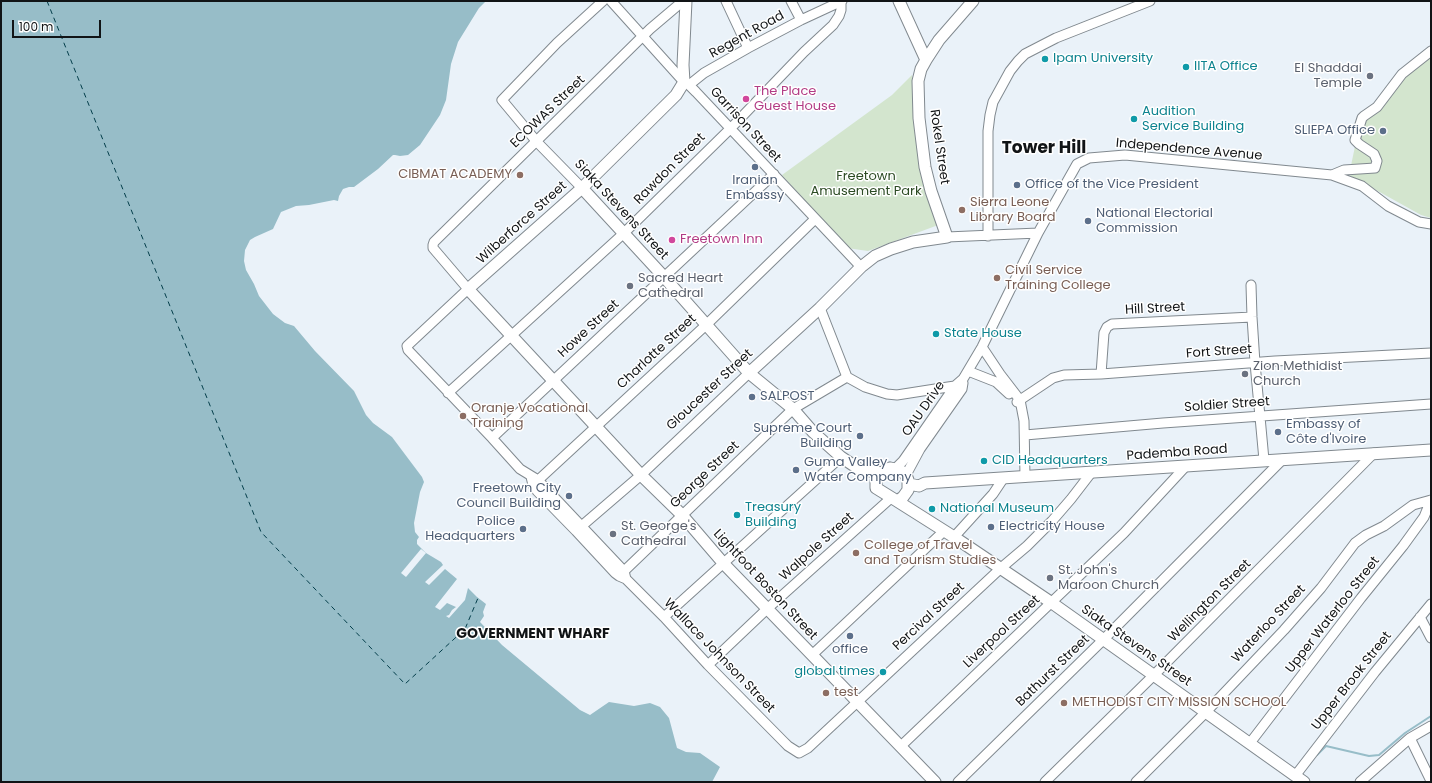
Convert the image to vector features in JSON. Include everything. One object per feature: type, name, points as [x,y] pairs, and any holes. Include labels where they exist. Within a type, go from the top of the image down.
[{"type":"main road","points":[[685,1],[683,65],[686,83]]},
{"type":"main road","points":[[899,1],[926,60]]},
{"type":"main road","name":"Rokel Street","points":[[947,237],[931,191],[922,141],[918,81],[921,69],[939,40],[969,3]]},
{"type":"main road","name":"Wilberforce Street","points":[[468,289],[582,188],[676,96],[686,83]]},
{"type":"main road","name":"Siaka Stevens Street","points":[[582,188],[664,277],[749,373],[793,409],[813,432],[841,457],[859,469],[876,488]]},
{"type":"main road","name":"Gloucester Street","points":[[749,373],[820,308],[860,267],[875,256],[891,248],[913,242],[947,237]]},
{"type":"main road","name":"Lightfoot Boston Street","points":[[468,289],[641,474],[682,515],[724,564],[935,782]]},
{"type":"main road","name":"Pademba Road","points":[[907,486],[918,490],[925,483],[1431,450]]},
{"type":"main road","points":[[890,468],[896,468],[903,472],[907,486],[894,500],[876,488],[876,481],[881,473],[890,468]]},
{"type":"main road","name":"Siaka Stevens Street","points":[[859,469],[881,473]]},
{"type":"main road","name":"Siaka Stevens Street","points":[[907,486],[919,516]]},
{"type":"main road","name":"Siaka Stevens Street","points":[[894,500],[954,537],[1052,603],[1250,743],[1298,780]]},
{"type":"street","name":"Siaka Stevens Street","points":[[582,188],[537,142],[502,100],[557,43],[603,1]]},
{"type":"street","name":"Garrison Street","points":[[611,1],[642,37],[774,174],[860,267]]},
{"type":"street","name":"ECOWAS Street","points":[[433,245],[642,37],[685,1]]},
{"type":"street","points":[[726,1],[748,48]]},
{"type":"street","points":[[790,1],[801,20]]},
{"type":"street","points":[[988,236],[988,132],[994,102],[1010,71],[1025,54],[1056,38],[1150,1]]},
{"type":"street","name":"Regent Road","points":[[686,83],[748,48],[838,2]]},
{"type":"street","name":"Rawdon Street","points":[[448,393],[623,234],[804,52],[833,25],[841,10],[838,2]]},
{"type":"street","name":"Independence Avenue","points":[[966,375],[982,347],[1038,233],[1077,164],[1089,158],[1125,155],[1332,175],[1344,170],[1375,168],[1377,161],[1374,154],[1355,140],[1362,118],[1377,107],[1402,74],[1431,51]]},
{"type":"street","name":"Howe Street","points":[[492,438],[774,174]]},
{"type":"street","points":[[1332,175],[1362,186],[1388,206],[1419,222],[1431,224]]},
{"type":"street","name":"Charlotte Street","points":[[534,481],[597,426],[706,325],[815,219]]},
{"type":"street","points":[[947,237],[1038,233]]},
{"type":"street","name":"Lightfoot Boston Street","points":[[433,245],[433,248],[468,289]]},
{"type":"street","points":[[1252,285],[1252,317],[1255,363],[1264,460]]},
{"type":"street","name":"Wilberforce Street","points":[[407,346],[468,289]]},
{"type":"street","points":[[820,308],[847,377],[865,387],[887,394],[897,395],[928,389],[959,388]]},
{"type":"street","name":"Hill Street","points":[[1101,374],[1104,333],[1107,327],[1112,324],[1252,317]]},
{"type":"street","name":"Wallace Johnson Street","points":[[407,346],[408,350],[520,469],[534,481],[708,665],[793,750]]},
{"type":"street","points":[[982,347],[1019,402],[1024,415],[1025,477]]},
{"type":"street","name":"Fort Street","points":[[1019,402],[1058,376],[1064,375],[1101,374],[1431,353]]},
{"type":"street","name":"Gloucester Street","points":[[579,528],[641,474],[749,373]]},
{"type":"street","points":[[966,375],[996,382],[1019,402]]},
{"type":"street","name":"OAU Drive","points":[[907,486],[920,450],[966,375]]},
{"type":"street","name":"George Street","points":[[623,575],[682,515],[793,409],[847,377]]},
{"type":"street","name":"OAU Drive","points":[[896,468],[959,388]]},
{"type":"street","name":"Soldier Street","points":[[1025,435],[1117,426],[1431,404]]},
{"type":"street","name":"Wellington Street","points":[[1045,782],[1154,675],[1374,453]]},
{"type":"street","points":[[664,617],[841,457]]},
{"type":"street","name":"Bathurst Street","points":[[958,782],[1103,640],[1283,459]]},
{"type":"street","name":"Liverpool Street","points":[[901,746],[1124,533],[1186,466]]},
{"type":"street","name":"Percival Street","points":[[793,750],[799,753],[808,748],[1001,568],[1027,546],[1052,521],[1091,473]]},
{"type":"street","points":[[954,537],[993,494],[1003,479]]},
{"type":"street","name":"Walpole Street","points":[[708,665],[767,609],[894,500]]},
{"type":"street","name":"Waterloo Street","points":[[1136,782],[1206,712],[1284,630],[1321,588],[1355,543],[1366,535],[1384,526],[1413,505],[1431,500]]},
{"type":"street","name":"Upper Waterloo Street","points":[[1250,743],[1361,598],[1403,546],[1424,517],[1431,500]]},
{"type":"street","points":[[812,655],[944,531]]},
{"type":"street","name":"Upper Brook Street","points":[[1298,780],[1375,672],[1431,604]]},
{"type":"street","points":[[1420,617],[1431,638]]},
{"type":"street","points":[[1360,782],[1410,738],[1431,726]]},
{"type":"street","points":[[1410,738],[1431,781]]},
{"type":"green space","points":[[1431,49],[1431,218],[1421,215],[1349,175],[1362,113],[1382,97]]},
{"type":"green space","name":"Freetown Amusement Park","points":[[912,75],[914,119],[919,163],[923,181],[941,224],[868,251],[847,248],[782,175],[892,95]]},
{"type":"water","points":[[1,1],[486,1],[479,8],[458,42],[451,64],[446,100],[440,115],[420,145],[408,155],[393,155],[378,169],[354,187],[343,189],[338,201],[334,200],[296,206],[281,212],[273,229],[250,240],[245,250],[244,261],[246,270],[259,296],[273,314],[285,323],[294,326],[315,351],[354,391],[366,415],[373,423],[392,437],[422,477],[424,482],[420,492],[414,523],[415,532],[419,537],[417,544],[426,553],[441,562],[443,565],[425,582],[429,585],[445,569],[457,579],[435,607],[440,610],[447,603],[456,607],[449,615],[446,616],[449,618],[465,600],[468,588],[486,604],[483,612],[484,616],[480,622],[502,645],[580,710],[590,715],[609,702],[634,706],[650,703],[660,707],[669,718],[677,748],[686,752],[700,753],[720,767],[712,782],[1,782]]},
{"type":"pier","points":[[421,549],[426,553],[406,577],[401,573]]},
{"type":"waterway","points":[[1317,755],[1326,746],[1369,756],[1379,755],[1405,733],[1431,716]]},
{"type":"ferry route","points":[[47,1],[261,532],[405,684],[465,629],[478,598]]},
{"type":"place","name":"Ipam University","points":[[1045,59]]},
{"type":"place","name":"IITA Office","points":[[1186,67]]},
{"type":"place","name":"El Shaddai Temple","points":[[1370,76]]},
{"type":"place","name":"The Place Guest House","points":[[746,99]]},
{"type":"place","name":"Audition Service Building","points":[[1134,119]]},
{"type":"place","name":"SLIEPA Office","points":[[1383,131]]},
{"type":"place","name":"Iranian Embassy","points":[[755,167]]},
{"type":"place","name":"CIBMAT ACADEMY","points":[[520,175]]},
{"type":"place","name":"Office of the Vice President","points":[[1017,185]]},
{"type":"place","name":"Sierra Leone Library Board","points":[[962,210]]},
{"type":"place","name":"National Electorial Commission","points":[[1088,221]]},
{"type":"place","name":"Freetown Inn","points":[[672,240]]},
{"type":"place","name":"Civil Service Training College","points":[[997,278]]},
{"type":"place","name":"Sacred Heart Cathedral","points":[[630,286]]},
{"type":"place","name":"State House","points":[[936,334]]},
{"type":"place","name":"Zion Methidist Church","points":[[1245,374]]},
{"type":"place","name":"SALPOST","points":[[752,397]]},
{"type":"place","name":"Oranje Vocational Training","points":[[463,416]]},
{"type":"place","name":"Embassy of Côte d'Ivoire","points":[[1278,432]]},
{"type":"place","name":"Supreme Court Building","points":[[860,436]]},
{"type":"place","name":"CID Headquarters","points":[[984,461]]},
{"type":"place","name":"Guma Valley Water Company","points":[[796,470]]},
{"type":"place","name":"Freetown City Council Building","points":[[569,496]]},
{"type":"place","name":"National Museum","points":[[932,509]]},
{"type":"place","name":"Treasury Building","points":[[737,515]]},
{"type":"place","name":"Electricity House","points":[[991,527]]},
{"type":"place","name":"Police Headquarters","points":[[523,529]]},
{"type":"place","name":"St. George's Cathedral","points":[[613,534]]},
{"type":"place","name":"College of Travel and Tourism Studies","points":[[856,553]]},
{"type":"place","name":"St. John's Maroon Church","points":[[1050,578]]},
{"type":"place","name":"office","points":[[850,636]]},
{"type":"place","name":"global times","points":[[883,672]]},
{"type":"place","name":"test","points":[[826,693]]},
{"type":"place","name":"METHODIST CITY MISSION SCHOOL","points":[[1064,703]]},
{"type":"district","name":"Tower Hill","points":[[1044,149]]},
{"type":"district","name":"GOVERNMENT WHARF","points":[[533,634]]}]
